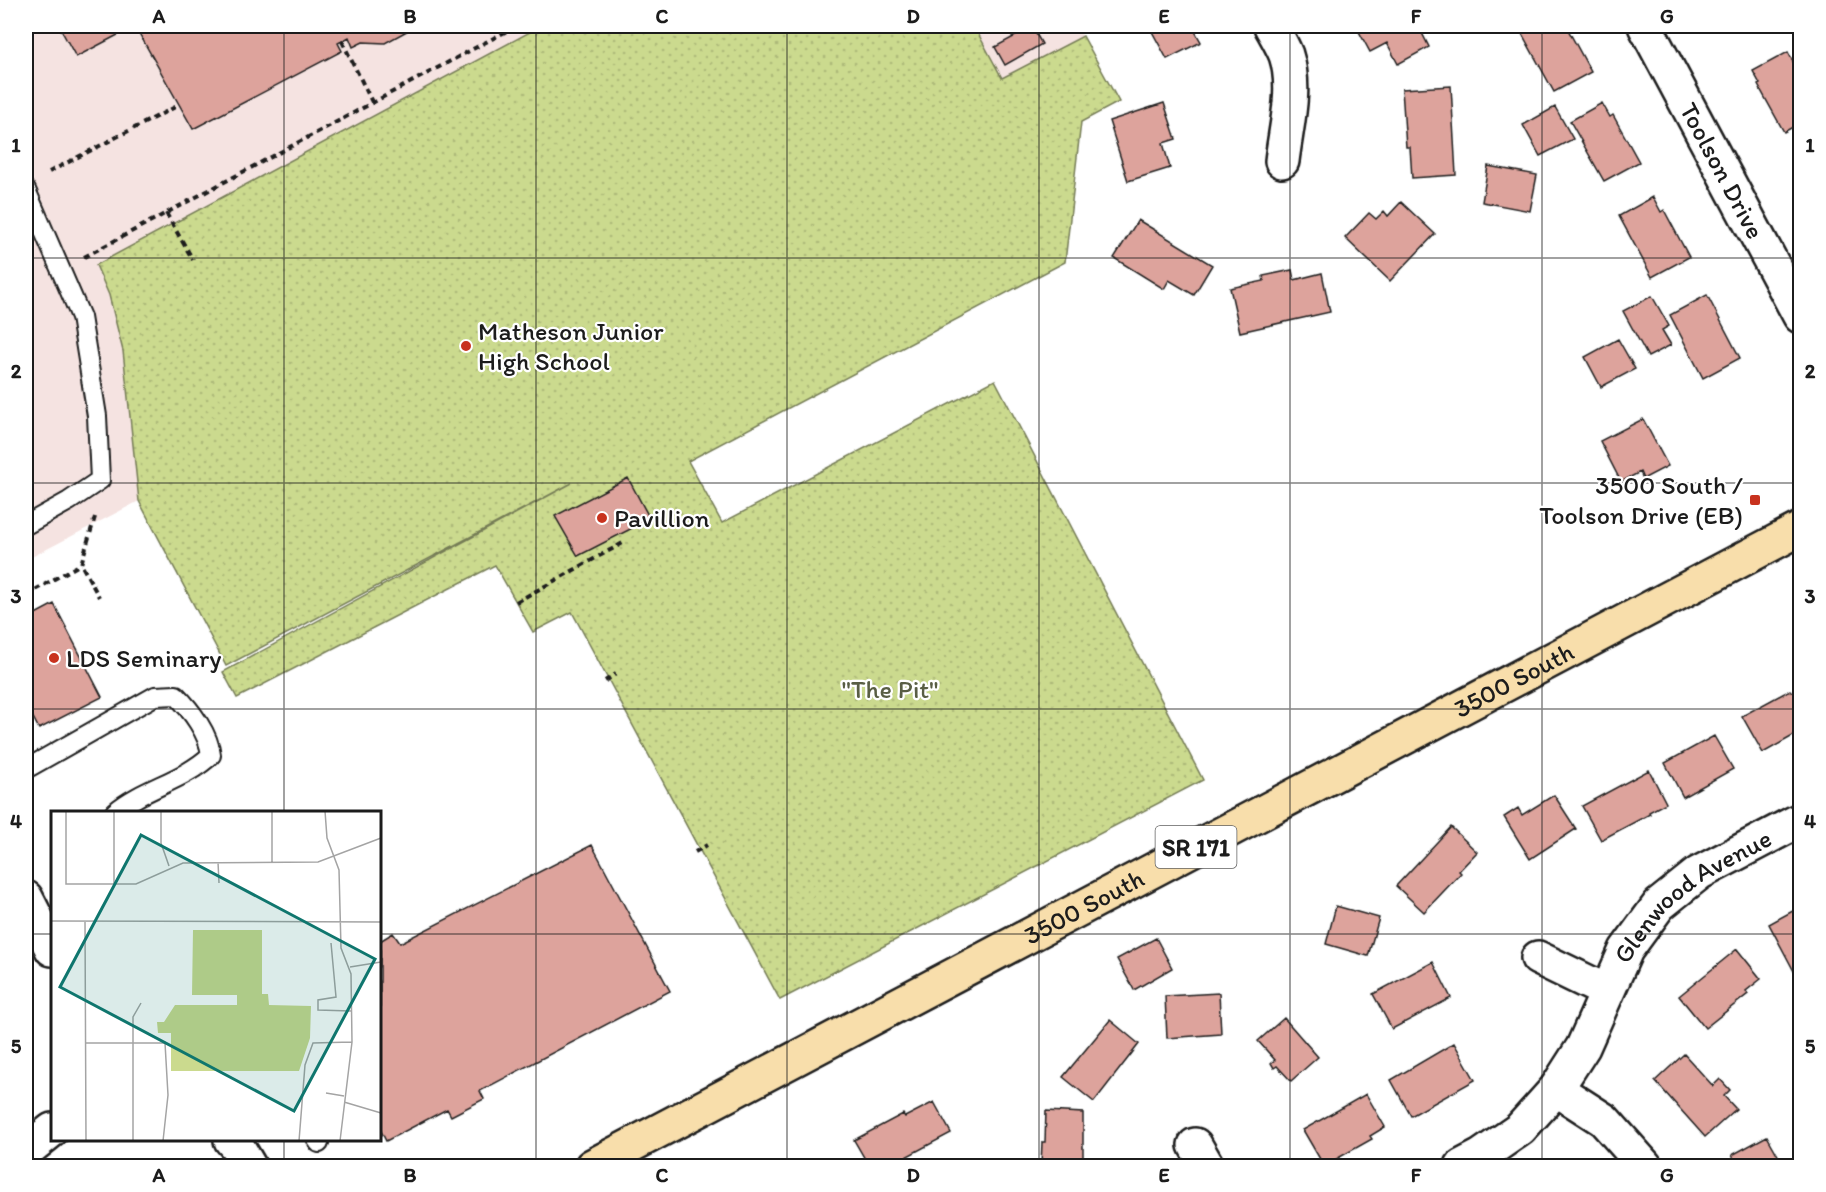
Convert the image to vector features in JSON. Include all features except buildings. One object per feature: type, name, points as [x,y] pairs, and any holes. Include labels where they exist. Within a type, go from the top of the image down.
[{"type":"main road","name":"3500 South","points":[[592,1167],[1800,529]]},
{"type":"street","points":[[1271,26],[1285,52],[1291,75],[1282,161]]},
{"type":"street","name":"Toolson Drive","points":[[1644,26],[1800,316]]},
{"type":"street","name":"Glenwood Avenue","points":[[1462,1167],[1520,1129],[1556,1089],[1583,1047],[1626,950],[1659,905],[1699,873],[1800,820]]},
{"type":"street","points":[[26,898],[51,947]]},
{"type":"street","name":"Glenwood Avenue","points":[[1538,958],[1606,991]]},
{"type":"street","points":[[1556,1089],[1604,1120],[1645,1167]]},
{"type":"street","points":[[26,1151],[51,1131]]},
{"type":"street","points":[[232,1141],[249,1167]]},
{"type":"lane","points":[[26,190],[81,317],[97,416],[100,480],[69,501],[26,525]]},
{"type":"lane","points":[[26,769],[155,696],[176,695],[188,708],[210,747],[211,755],[200,766],[128,801],[117,811]]},
{"type":"path","points":[[84,257],[516,26]]},
{"type":"path","points":[[342,41],[372,102]]},
{"type":"path","points":[[50,172],[179,105]]},
{"type":"path","points":[[166,213],[193,261]]},
{"type":"path","points":[[26,595],[81,564],[95,517]]},
{"type":"path","points":[[516,602],[623,543]]},
{"type":"path","points":[[81,564],[99,597]]},
{"type":"path","points":[[605,681],[616,674]]},
{"type":"path","points":[[26,726],[34,721]]},
{"type":"path","points":[[695,852],[707,846]]},
{"type":"shaded area","name":"Matheson Junior High School","points":[[26,26],[1077,26],[1119,102],[1081,122],[1065,262],[671,430],[226,666],[139,501],[26,560]]},
{"type":"green space","name":"Matheson Junior High School","points":[[541,26],[974,26],[1002,78],[1083,36],[1119,102],[1081,122],[1065,262],[688,461],[722,523],[995,380],[1203,780],[780,1000],[572,612],[533,632],[495,565],[237,698],[223,672],[572,483],[226,666],[139,501],[123,351],[109,295],[96,265]]},
{"type":"place","name":"Matheson Junior High School","points":[[466,346]]},
{"type":"place","name":"3500 South / Toolson Drive (EB)","points":[[1755,500]]},
{"type":"place","name":"Pavillion","points":[[602,518]]},
{"type":"place","name":"LDS Seminary","points":[[54,658]]},
{"type":"park label","name":"\"The Pit\"","points":[[890,689]]}]
